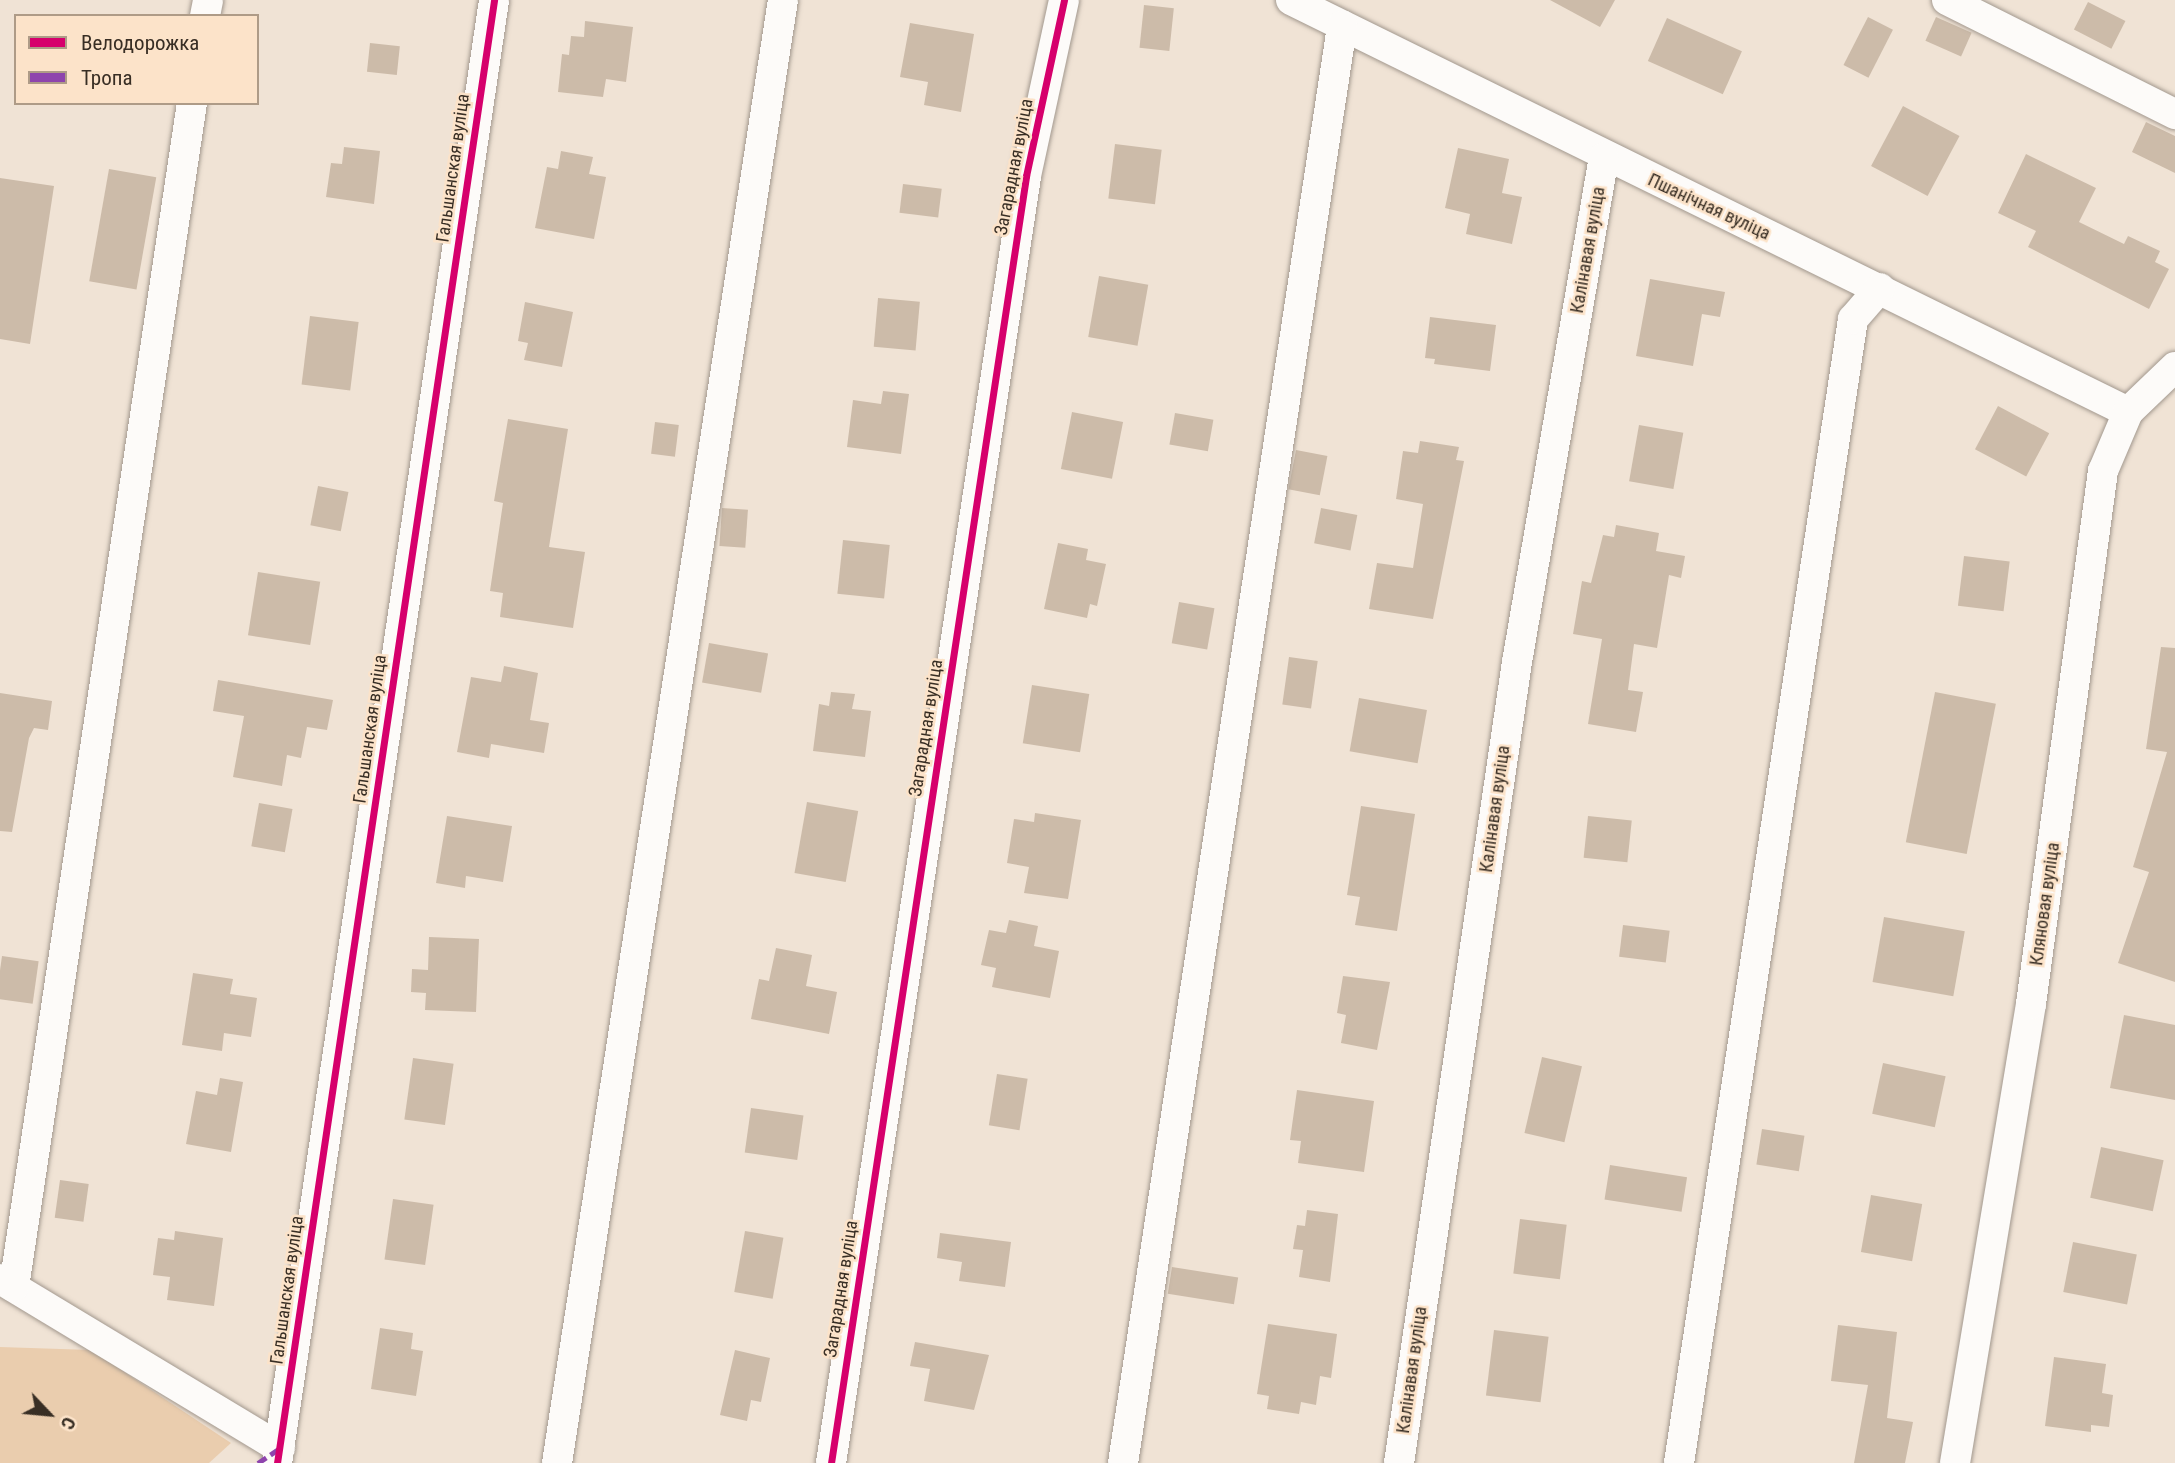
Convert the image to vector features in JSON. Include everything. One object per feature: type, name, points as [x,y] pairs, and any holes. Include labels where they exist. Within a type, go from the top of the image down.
[{"type":"street","name":"Гальшанская вуліца","points":[[279,1455],[494,0]]},
{"type":"street","points":[[557,1463],[783,0]]},
{"type":"street","name":"Загарадная вуліца","points":[[831,1463],[1026,176],[1064,0]]},
{"type":"street","name":"Пшанічная вуліца","points":[[1291,0],[1604,157],[1880,288],[2128,412]]},
{"type":"street","points":[[1947,0],[2175,114]]},
{"type":"street","points":[[1123,1463],[1342,26]]},
{"type":"street","points":[[192,105],[7,1283],[279,1455]]},
{"type":"street","name":"Калінавая вуліца","points":[[1399,1463],[1517,662],[1604,157]]},
{"type":"street","points":[[1679,1463],[1853,319],[1880,288]]},
{"type":"street","name":"Кляновая вуліца","points":[[1955,1463],[2031,1004],[2103,471],[2128,412],[2175,367]]},
{"type":"shaded area","points":[[0,1347],[91,1350],[231,1443],[209,1463],[0,1463]]},
{"type":"building","points":[[1550,0],[1615,0],[1600,27]]},
{"type":"building","points":[[2088,2],[2125,21],[2111,49],[2074,30]]},
{"type":"building","points":[[1144,5],[1174,8],[1169,51],[1140,48]]},
{"type":"building","points":[[1868,17],[1893,30],[1868,78],[1843,65]]},
{"type":"building","points":[[1936,17],[1972,33],[1961,57],[1925,41]]},
{"type":"building","points":[[1667,18],[1742,51],[1723,94],[1648,61]]},
{"type":"building","points":[[585,21],[633,27],[626,82],[606,79],[603,97],[558,92],[562,54],[569,55],[571,36],[584,37]]},
{"type":"building","points":[[910,23],[974,34],[961,112],[924,105],[928,82],[900,77]]},
{"type":"building","points":[[370,43],[400,46],[397,75],[367,72]]},
{"type":"building","points":[[1903,106],[1960,136],[1928,196],[1871,166]]},
{"type":"building","points":[[2146,122],[2175,136],[2175,173],[2132,152]]},
{"type":"building","points":[[1115,144],[1162,150],[1155,204],[1108,199]]},
{"type":"building","points":[[344,147],[380,151],[374,204],[326,197],[331,163],[342,164]]},
{"type":"building","points":[[1458,148],[1509,159],[1502,193],[1522,197],[1512,244],[1466,234],[1470,214],[1445,208]]},
{"type":"building","points":[[561,151],[593,157],[589,174],[606,177],[594,239],[535,228],[547,167],[558,169]]},
{"type":"building","points":[[2026,154],[2096,188],[2079,222],[2124,244],[2128,236],[2160,251],[2155,262],[2169,269],[2149,309],[2028,247],[2036,231],[1998,213]]},
{"type":"building","points":[[109,169],[156,177],[136,290],[89,281]]},
{"type":"building","points":[[0,178],[54,186],[30,344],[0,339]]},
{"type":"building","points":[[903,184],[942,189],[938,218],[899,213]]},
{"type":"building","points":[[1099,276],[1148,285],[1137,346],[1088,337]]},
{"type":"building","points":[[1650,279],[1725,292],[1720,317],[1702,314],[1693,366],[1636,356]]},
{"type":"building","points":[[878,298],[920,302],[916,350],[874,347]]},
{"type":"building","points":[[525,302],[573,312],[562,367],[524,360],[528,343],[518,341]]},
{"type":"building","points":[[310,316],[359,322],[350,390],[302,384]]},
{"type":"building","points":[[1430,317],[1496,325],[1490,371],[1434,364],[1435,359],[1425,358]]},
{"type":"building","points":[[883,391],[909,394],[901,454],[847,447],[853,400],[881,404]]},
{"type":"building","points":[[1998,406],[2049,433],[2026,476],[1975,449]]},
{"type":"building","points":[[1072,412],[1123,422],[1112,479],[1061,469]]},
{"type":"building","points":[[1175,413],[1213,420],[1208,451],[1169,445]]},
{"type":"building","points":[[508,419],[568,429],[549,547],[585,552],[573,628],[500,617],[503,593],[490,591],[503,503],[494,501]]},
{"type":"building","points":[[655,422],[679,425],[675,457],[651,454]]},
{"type":"building","points":[[1639,425],[1683,433],[1673,489],[1629,481]]},
{"type":"building","points":[[1420,441],[1459,447],[1456,460],[1464,461],[1433,619],[1369,609],[1377,563],[1413,568],[1423,504],[1396,499],[1403,451],[1418,453]]},
{"type":"building","points":[[1296,450],[1327,456],[1320,495],[1288,489]]},
{"type":"building","points":[[318,486],[348,492],[341,531],[310,525]]},
{"type":"building","points":[[722,508],[748,510],[745,548],[719,546]]},
{"type":"building","points":[[1321,508],[1357,515],[1350,550],[1314,543]]},
{"type":"building","points":[[1616,525],[1659,533],[1656,551],[1685,556],[1681,578],[1669,575],[1657,648],[1634,644],[1628,690],[1643,692],[1636,732],[1588,724],[1602,639],[1573,634],[1582,581],[1591,583],[1603,535],[1614,537]]},
{"type":"building","points":[[843,540],[890,545],[884,599],[837,594]]},
{"type":"building","points":[[1058,543],[1088,549],[1086,560],[1106,564],[1097,606],[1090,604],[1087,618],[1044,609]]},
{"type":"building","points":[[1964,556],[2010,562],[2004,611],[1958,606]]},
{"type":"building","points":[[258,572],[320,582],[310,645],[248,635]]},
{"type":"building","points":[[1179,602],[1214,608],[1207,650],[1172,643]]},
{"type":"building","points":[[709,643],[768,653],[761,693],[702,682]]},
{"type":"building","points":[[2161,647],[2175,648],[2175,982],[2118,963],[2149,872],[2133,867],[2167,752],[2146,749]]},
{"type":"building","points":[[1289,657],[1318,661],[1311,709],[1282,705]]},
{"type":"building","points":[[504,666],[538,673],[530,720],[549,723],[544,753],[491,744],[489,758],[457,752],[471,677],[501,682]]},
{"type":"building","points":[[218,680],[333,700],[327,730],[307,727],[301,758],[287,755],[282,786],[233,777],[244,716],[213,711]]},
{"type":"building","points":[[1032,685],[1089,694],[1080,752],[1023,743]]},
{"type":"building","points":[[831,692],[855,694],[852,709],[871,711],[865,757],[813,751],[819,704],[829,706]]},
{"type":"building","points":[[1935,692],[1996,704],[1967,854],[1906,842]]},
{"type":"building","points":[[0,693],[52,701],[48,730],[34,728],[29,738],[12,832],[0,831]]},
{"type":"building","points":[[1359,698],[1427,710],[1418,763],[1350,751]]},
{"type":"building","points":[[807,802],[858,811],[846,882],[794,873]]},
{"type":"building","points":[[259,803],[292,809],[285,852],[251,846]]},
{"type":"building","points":[[1361,806],[1415,814],[1397,931],[1355,925],[1360,897],[1347,895]]},
{"type":"building","points":[[1035,813],[1081,820],[1068,899],[1024,893],[1029,867],[1007,863],[1014,819],[1034,822]]},
{"type":"building","points":[[447,816],[512,826],[503,882],[466,876],[465,888],[436,883]]},
{"type":"building","points":[[1588,816],[1632,821],[1627,862],[1584,858]]},
{"type":"building","points":[[1884,917],[1965,931],[1953,996],[1873,982]]},
{"type":"building","points":[[1009,920],[1038,926],[1034,946],[1059,951],[1050,998],[992,987],[996,968],[981,965],[989,930],[1006,933]]},
{"type":"building","points":[[1623,925],[1670,931],[1666,962],[1619,957]]},
{"type":"building","points":[[429,937],[479,939],[476,1012],[425,1010],[426,993],[411,992],[412,969],[428,970]]},
{"type":"building","points":[[776,948],[812,955],[806,986],[837,992],[829,1034],[751,1019],[759,979],[769,981]]},
{"type":"building","points":[[2,956],[39,961],[33,1004],[0,999]]},
{"type":"building","points":[[193,973],[233,979],[230,994],[257,998],[251,1037],[224,1033],[222,1051],[182,1045]]},
{"type":"building","points":[[1343,976],[1390,982],[1377,1050],[1341,1043],[1346,1015],[1337,1013]]},
{"type":"building","points":[[2124,1015],[2175,1025],[2175,1100],[2110,1088]]},
{"type":"building","points":[[1542,1057],[1582,1066],[1564,1142],[1524,1133]]},
{"type":"building","points":[[413,1058],[454,1064],[445,1125],[404,1119]]},
{"type":"building","points":[[1883,1063],[1946,1076],[1935,1127],[1872,1114]]},
{"type":"building","points":[[997,1074],[1028,1079],[1019,1130],[989,1125]]},
{"type":"building","points":[[220,1078],[243,1082],[231,1152],[186,1144],[196,1091],[217,1095]]},
{"type":"building","points":[[1297,1090],[1374,1101],[1364,1172],[1298,1163],[1301,1141],[1290,1140]]},
{"type":"building","points":[[751,1108],[803,1115],[797,1160],[745,1153]]},
{"type":"building","points":[[1762,1129],[1804,1136],[1799,1171],[1756,1165]]},
{"type":"building","points":[[2101,1147],[2164,1160],[2153,1211],[2090,1198]]},
{"type":"building","points":[[1610,1165],[1687,1177],[1682,1212],[1605,1200]]},
{"type":"building","points":[[60,1180],[89,1184],[83,1222],[55,1218]]},
{"type":"building","points":[[1871,1195],[1922,1204],[1912,1261],[1861,1252]]},
{"type":"building","points":[[393,1199],[434,1205],[425,1265],[385,1259]]},
{"type":"building","points":[[1307,1210],[1338,1214],[1330,1282],[1299,1277],[1303,1250],[1293,1249],[1297,1225],[1305,1226]]},
{"type":"building","points":[[1520,1219],[1567,1225],[1560,1279],[1513,1274]]},
{"type":"building","points":[[175,1231],[223,1238],[214,1306],[167,1300],[170,1277],[153,1275],[158,1238],[174,1240]]},
{"type":"building","points":[[745,1231],[783,1238],[773,1299],[734,1292]]},
{"type":"building","points":[[940,1233],[1011,1242],[1005,1287],[959,1281],[962,1262],[937,1258]]},
{"type":"building","points":[[2073,1242],[2137,1254],[2127,1304],[2063,1292]]},
{"type":"building","points":[[1172,1267],[1238,1277],[1234,1304],[1168,1294]]},
{"type":"building","points":[[1268,1324],[1337,1334],[1331,1378],[1320,1376],[1316,1405],[1301,1402],[1299,1414],[1267,1409],[1269,1396],[1257,1394]]},
{"type":"building","points":[[1838,1325],[1897,1332],[1887,1418],[1913,1422],[1905,1463],[1854,1463],[1868,1385],[1831,1381]]},
{"type":"building","points":[[380,1328],[413,1333],[411,1349],[423,1351],[416,1396],[371,1389]]},
{"type":"building","points":[[1494,1330],[1549,1337],[1541,1402],[1486,1396]]},
{"type":"building","points":[[915,1342],[989,1355],[974,1410],[924,1401],[930,1369],[910,1366]]},
{"type":"building","points":[[735,1350],[770,1358],[761,1402],[751,1400],[747,1421],[720,1415]]},
{"type":"building","points":[[2054,1357],[2106,1364],[2102,1393],[2113,1395],[2109,1427],[2091,1425],[2091,1432],[2045,1426]]},
{"type":"marked path","points":[[258,1463],[280,1448]]},
{"type":"cycle path","points":[[277,1463],[494,0]]},
{"type":"cycle path","points":[[831,1463],[1026,176],[1064,0]]}]
